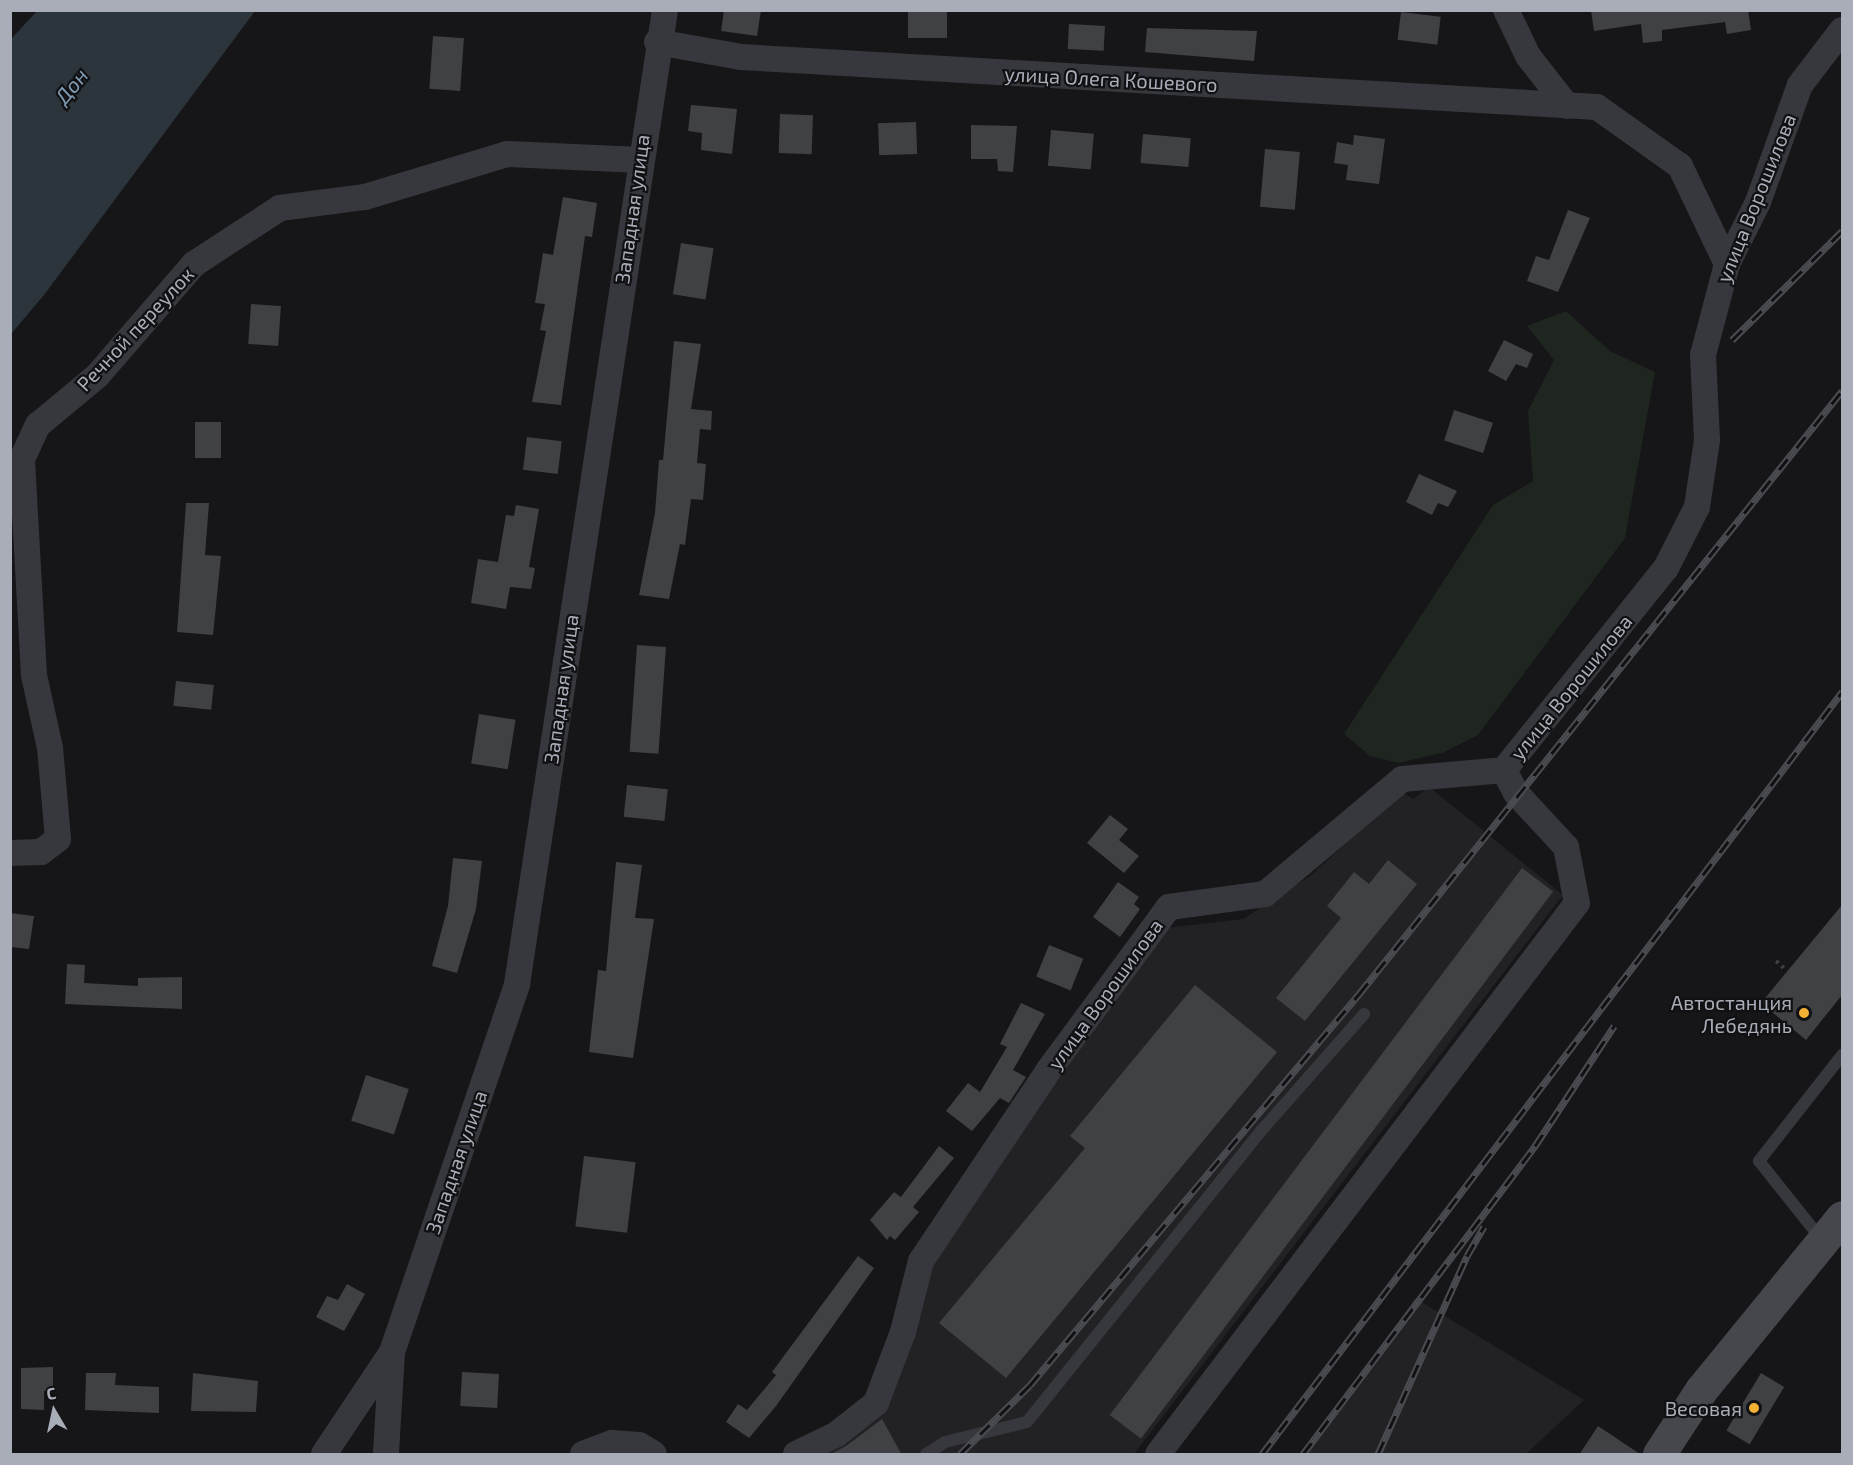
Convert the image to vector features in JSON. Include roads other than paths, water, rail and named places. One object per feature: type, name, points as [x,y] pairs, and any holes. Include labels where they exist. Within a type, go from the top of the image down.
[{"type":"main road","points":[[1659,1455],[1701,1390],[1832,1228]]},
{"type":"street","name":"Западная улица","points":[[392,1352],[517,984],[657,42],[665,10]]},
{"type":"street","points":[[1506,10],[1528,56],[1567,106]]},
{"type":"street","name":"улица Ворошилова","points":[[796,1455],[837,1434],[876,1403],[903,1332],[921,1261],[1048,1071],[1169,907],[1265,894],[1402,778],[1504,771],[1666,568],[1697,507],[1707,440],[1703,354],[1726,264],[1758,202],[1800,86],[1842,30]]},
{"type":"street","name":"улица Олега Кошевого","points":[[657,42],[741,57],[1597,107],[1680,166],[1726,264]]},
{"type":"street","name":"Речной переулок","points":[[10,853],[41,852],[58,839],[50,748],[34,675],[22,459],[39,425],[97,376],[194,264],[280,208],[365,197],[507,154],[640,160]]},
{"type":"street","points":[[1158,1455],[1577,903],[1566,847],[1516,794],[1504,771]]},
{"type":"street","points":[[324,1455],[392,1352]]},
{"type":"street","points":[[386,1455],[392,1352]]},
{"type":"street","points":[[583,1455],[612,1443],[639,1445],[654,1455]]},
{"type":"lane","points":[[926,1455],[945,1442],[1027,1422],[1261,1131],[1364,1014]]},
{"type":"lane","points":[[1832,1228],[1759,1161],[1842,1055]]},
{"type":"water","name":"Дон","points":[[37,11],[255,11],[44,295],[11,334],[11,39]]},
{"type":"railway","points":[[1732,340],[1842,231]]},
{"type":"railway","points":[[960,1454],[1030,1385],[1359,994],[1842,391]]},
{"type":"railway","points":[[1262,1454],[1842,692]]},
{"type":"railway","points":[[1303,1454],[1535,1146],[1614,1026]]},
{"type":"railway","points":[[1378,1454],[1467,1256],[1484,1227]]},
{"type":"place","name":"Автостанция Лебедянь","points":[[1804,1013]]},
{"type":"place","name":"Весовая","points":[[1754,1408]]}]
